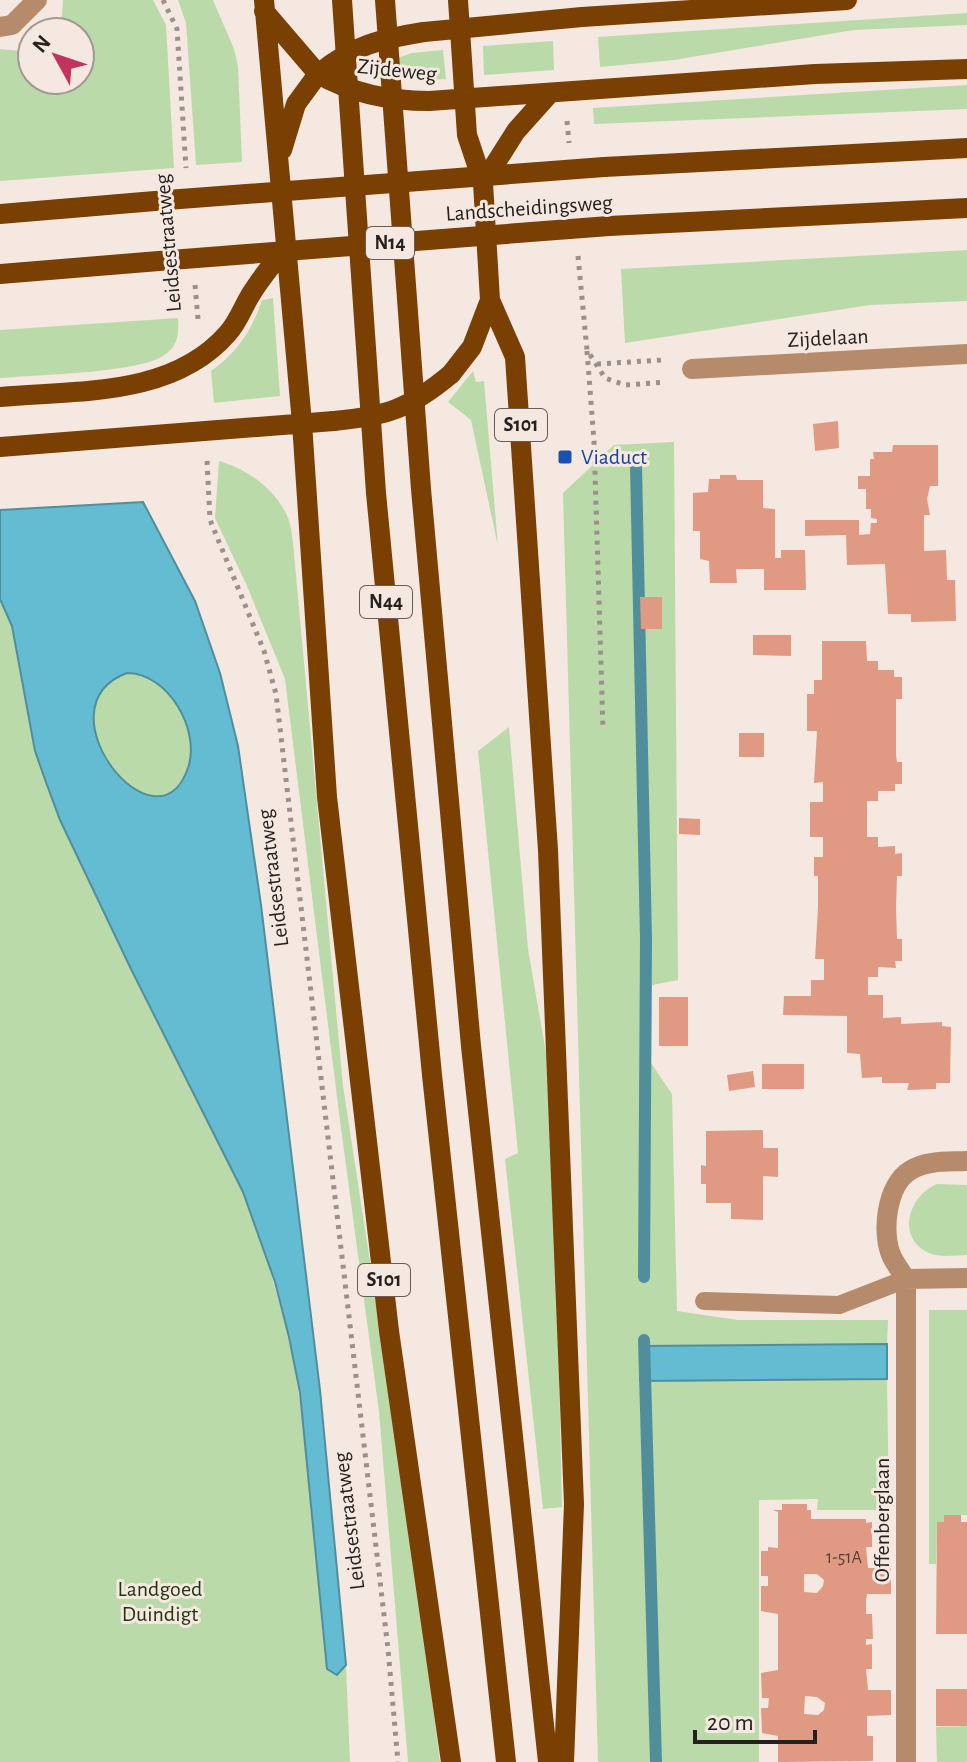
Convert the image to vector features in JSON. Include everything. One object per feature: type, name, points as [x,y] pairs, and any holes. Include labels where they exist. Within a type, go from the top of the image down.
[{"type":"main road","name":"N44","points":[[342,0],[376,493],[442,1163],[506,1762]]},
{"type":"main road","name":"N44","points":[[385,0],[421,489],[471,1046],[548,1762]]},
{"type":"main road","points":[[0,447],[375,417],[402,408],[451,374],[472,347],[490,300],[483,183],[467,135],[458,0]]},
{"type":"main road","name":"Zijdeweg","points":[[312,73],[367,43],[424,32],[582,17],[847,0]]},
{"type":"main road","points":[[264,5],[312,73],[296,104],[278,168]]},
{"type":"main road","points":[[264,5],[302,423]]},
{"type":"main road","name":"Zijdeweg","points":[[312,73],[370,96],[429,101],[800,75],[967,69]]},
{"type":"main road","points":[[483,183],[516,131],[550,93]]},
{"type":"main road","name":"Landscheidingsweg","points":[[0,214],[604,167],[967,148]]},
{"type":"main road","name":"Landscheidingsweg","points":[[0,274],[609,226],[967,208]]},
{"type":"main road","points":[[0,397],[119,387],[165,378],[200,359],[231,330],[253,290],[286,247]]},
{"type":"main road","name":"S101","points":[[490,300],[515,357],[548,850],[574,1504],[564,1762]]},
{"type":"main road","name":"S101","points":[[302,423],[327,797],[389,1331],[451,1762]]},
{"type":"street","points":[[0,27],[12,25],[37,0]]},
{"type":"street","name":"Zijdelaan","points":[[692,369],[967,354]]},
{"type":"street","name":"Offenberglaan","points":[[906,1762],[906,1279],[890,1255],[886,1220],[891,1194],[909,1170],[933,1163],[967,1161]]},
{"type":"street","points":[[906,1279],[967,1278]]},
{"type":"lane","points":[[704,1301],[839,1305],[906,1279]]},
{"type":"path","name":"Leidsestraatweg","points":[[163,0],[177,29],[186,175]]},
{"type":"path","name":"Leidsestraatweg","points":[[195,284],[200,359]]},
{"type":"path","points":[[587,350],[594,441],[603,729]]},
{"type":"path","points":[[662,360],[692,369],[670,382],[625,385],[605,378],[596,364],[662,360]]},
{"type":"path","name":"Leidsestraatweg","points":[[204,432],[210,520],[264,651],[276,694],[388,1649],[398,1762]]},
{"type":"green space","points":[[63,0],[153,0],[166,25],[174,168],[0,181],[0,49],[16,51],[16,96],[96,96],[96,16],[62,16]]},
{"type":"green space","points":[[178,0],[213,0],[234,49],[238,66],[242,162],[196,165],[186,23]]},
{"type":"green space","points":[[967,13],[967,25],[854,30],[674,60],[600,67],[598,37]]},
{"type":"green space","points":[[553,41],[554,70],[484,75],[483,46]]},
{"type":"green space","points":[[443,50],[446,79],[408,79],[371,72],[373,66],[412,53]]},
{"type":"green space","points":[[967,85],[967,109],[594,124],[593,108]]},
{"type":"green space","points":[[967,250],[967,301],[870,305],[625,343],[621,269]]},
{"type":"green space","points":[[273,298],[280,396],[214,403],[211,371],[229,357],[242,340],[262,300]]},
{"type":"green space","points":[[178,318],[175,344],[163,356],[150,362],[109,370],[0,378],[0,330]]},
{"type":"green space","points":[[473,371],[476,382],[484,381],[498,546],[471,420],[448,402]]},
{"type":"green space","points":[[674,442],[678,980],[652,985],[651,1063],[672,1094],[677,1311],[738,1320],[888,1320],[887,1344],[640,1347],[641,1381],[887,1379],[889,1510],[817,1510],[818,1499],[759,1500],[759,1762],[598,1762],[563,493],[614,445]]},
{"type":"green space","points":[[219,461],[240,469],[268,489],[283,508],[291,530],[343,1086],[407,1502],[440,1762],[408,1762],[379,1412],[285,679],[215,518]]},
{"type":"green space","name":"Landgoed Duindigt","points":[[0,599],[12,626],[20,659],[35,751],[60,820],[243,1192],[260,1235],[289,1337],[345,1669],[346,1665],[350,1762],[0,1762]]},
{"type":"green space","points":[[127,673],[142,676],[168,693],[185,722],[191,753],[188,768],[173,791],[153,796],[131,786],[112,767],[98,742],[94,715],[102,691]]},
{"type":"green space","points":[[509,727],[528,949],[546,1053],[556,1241],[562,1507],[543,1509],[505,1159],[518,1153],[478,751]]},
{"type":"green space","points":[[937,1184],[967,1185],[967,1255],[933,1255],[918,1246],[912,1237],[909,1227],[913,1207],[919,1197]]},
{"type":"green space","points":[[929,1310],[967,1310],[967,1515],[944,1515],[944,1522],[937,1523],[936,1564],[929,1564]]},
{"type":"green space","points":[[967,1726],[967,1762],[937,1762],[936,1727]]},
{"type":"water","points":[[143,502],[195,601],[220,673],[238,746],[261,905],[320,1390],[346,1665],[337,1675],[327,1669],[300,1393],[275,1282],[243,1192],[131,969],[60,820],[47,785],[35,751],[12,626],[0,599],[0,510]],"holes":[[[127,673],[156,682],[168,693],[178,706],[190,737],[188,768],[173,791],[153,796],[131,786],[112,767],[98,742],[94,715],[102,691]]]},
{"type":"water","points":[[887,1344],[887,1379],[640,1381],[640,1346]]},
{"type":"building","points":[[838,421],[839,448],[815,451],[813,424]]},
{"type":"building","points":[[893,445],[938,445],[938,486],[930,486],[927,499],[930,515],[924,515],[924,551],[946,550],[947,580],[955,580],[956,621],[911,622],[911,614],[888,614],[885,564],[847,565],[846,535],[805,536],[805,520],[859,520],[859,535],[870,534],[871,523],[877,523],[877,519],[871,518],[871,509],[866,509],[866,489],[858,489],[858,476],[870,476],[873,452],[892,452]]},
{"type":"building","points":[[720,475],[736,475],[737,480],[763,480],[763,508],[775,509],[775,558],[781,558],[781,550],[805,550],[806,590],[764,590],[764,569],[736,569],[737,583],[710,583],[709,561],[700,559],[700,531],[693,531],[693,493],[708,492],[709,479],[720,479]]},
{"type":"building","points":[[640,597],[662,597],[662,629],[641,629]]},
{"type":"building","points":[[753,635],[791,635],[791,656],[753,655]]},
{"type":"building","points":[[822,641],[866,641],[867,661],[878,661],[878,670],[894,670],[894,677],[902,677],[902,699],[896,699],[896,755],[897,762],[902,762],[902,784],[895,784],[895,791],[878,791],[878,801],[867,801],[867,837],[878,837],[878,847],[895,846],[895,854],[902,853],[902,876],[897,876],[896,907],[897,939],[902,939],[902,961],[895,961],[896,968],[878,967],[878,977],[868,977],[868,995],[883,995],[883,1018],[901,1017],[901,1024],[942,1022],[942,1026],[951,1027],[950,1083],[936,1083],[936,1089],[907,1090],[909,1083],[882,1083],[882,1077],[862,1078],[860,1054],[847,1053],[847,1016],[783,1015],[784,996],[811,996],[811,980],[824,980],[824,959],[815,959],[818,876],[814,876],[814,857],[823,857],[823,837],[810,837],[810,802],[823,802],[823,782],[814,783],[817,731],[807,731],[807,694],[814,694],[814,680],[822,680]]},
{"type":"building","points":[[739,733],[764,733],[764,757],[739,757]]},
{"type":"building","points":[[679,818],[700,819],[700,835],[679,834]]},
{"type":"building","points":[[659,997],[688,997],[688,1046],[659,1046]]},
{"type":"building","points":[[762,1064],[804,1064],[804,1089],[762,1089]]},
{"type":"building","points":[[753,1071],[755,1087],[729,1091],[727,1075]]},
{"type":"building","points":[[763,1130],[763,1148],[778,1148],[778,1177],[763,1176],[763,1220],[731,1219],[731,1203],[706,1203],[706,1184],[701,1184],[701,1165],[706,1166],[706,1131]]},
{"type":"building","points":[[782,1504],[807,1504],[811,1519],[866,1519],[866,1523],[872,1522],[872,1547],[866,1547],[868,1568],[891,1568],[891,1594],[867,1594],[866,1600],[866,1614],[872,1614],[873,1639],[866,1639],[866,1645],[872,1644],[872,1669],[866,1669],[868,1690],[891,1690],[891,1715],[867,1716],[867,1736],[873,1736],[873,1761],[778,1762],[778,1736],[762,1733],[761,1708],[768,1708],[769,1698],[762,1698],[761,1673],[778,1670],[778,1614],[761,1611],[761,1586],[768,1586],[768,1576],[761,1576],[761,1551],[768,1551],[768,1547],[778,1548],[778,1512],[773,1510],[782,1510]],"holes":[[[804,1574],[817,1574],[824,1580],[817,1593],[804,1592]],[[805,1696],[817,1697],[825,1703],[824,1710],[818,1715],[804,1714]]]},
{"type":"building","points":[[944,1515],[961,1515],[961,1522],[967,1522],[967,1634],[936,1634],[937,1522],[944,1522]]},
{"type":"building","points":[[936,1689],[967,1689],[967,1726],[936,1726]]},
{"type":"waterway","points":[[636,466],[646,939],[644,1277]]},
{"type":"waterway","points":[[644,1340],[656,1762]]},
{"type":"place","name":"Viaduct","points":[[565,457]]}]
